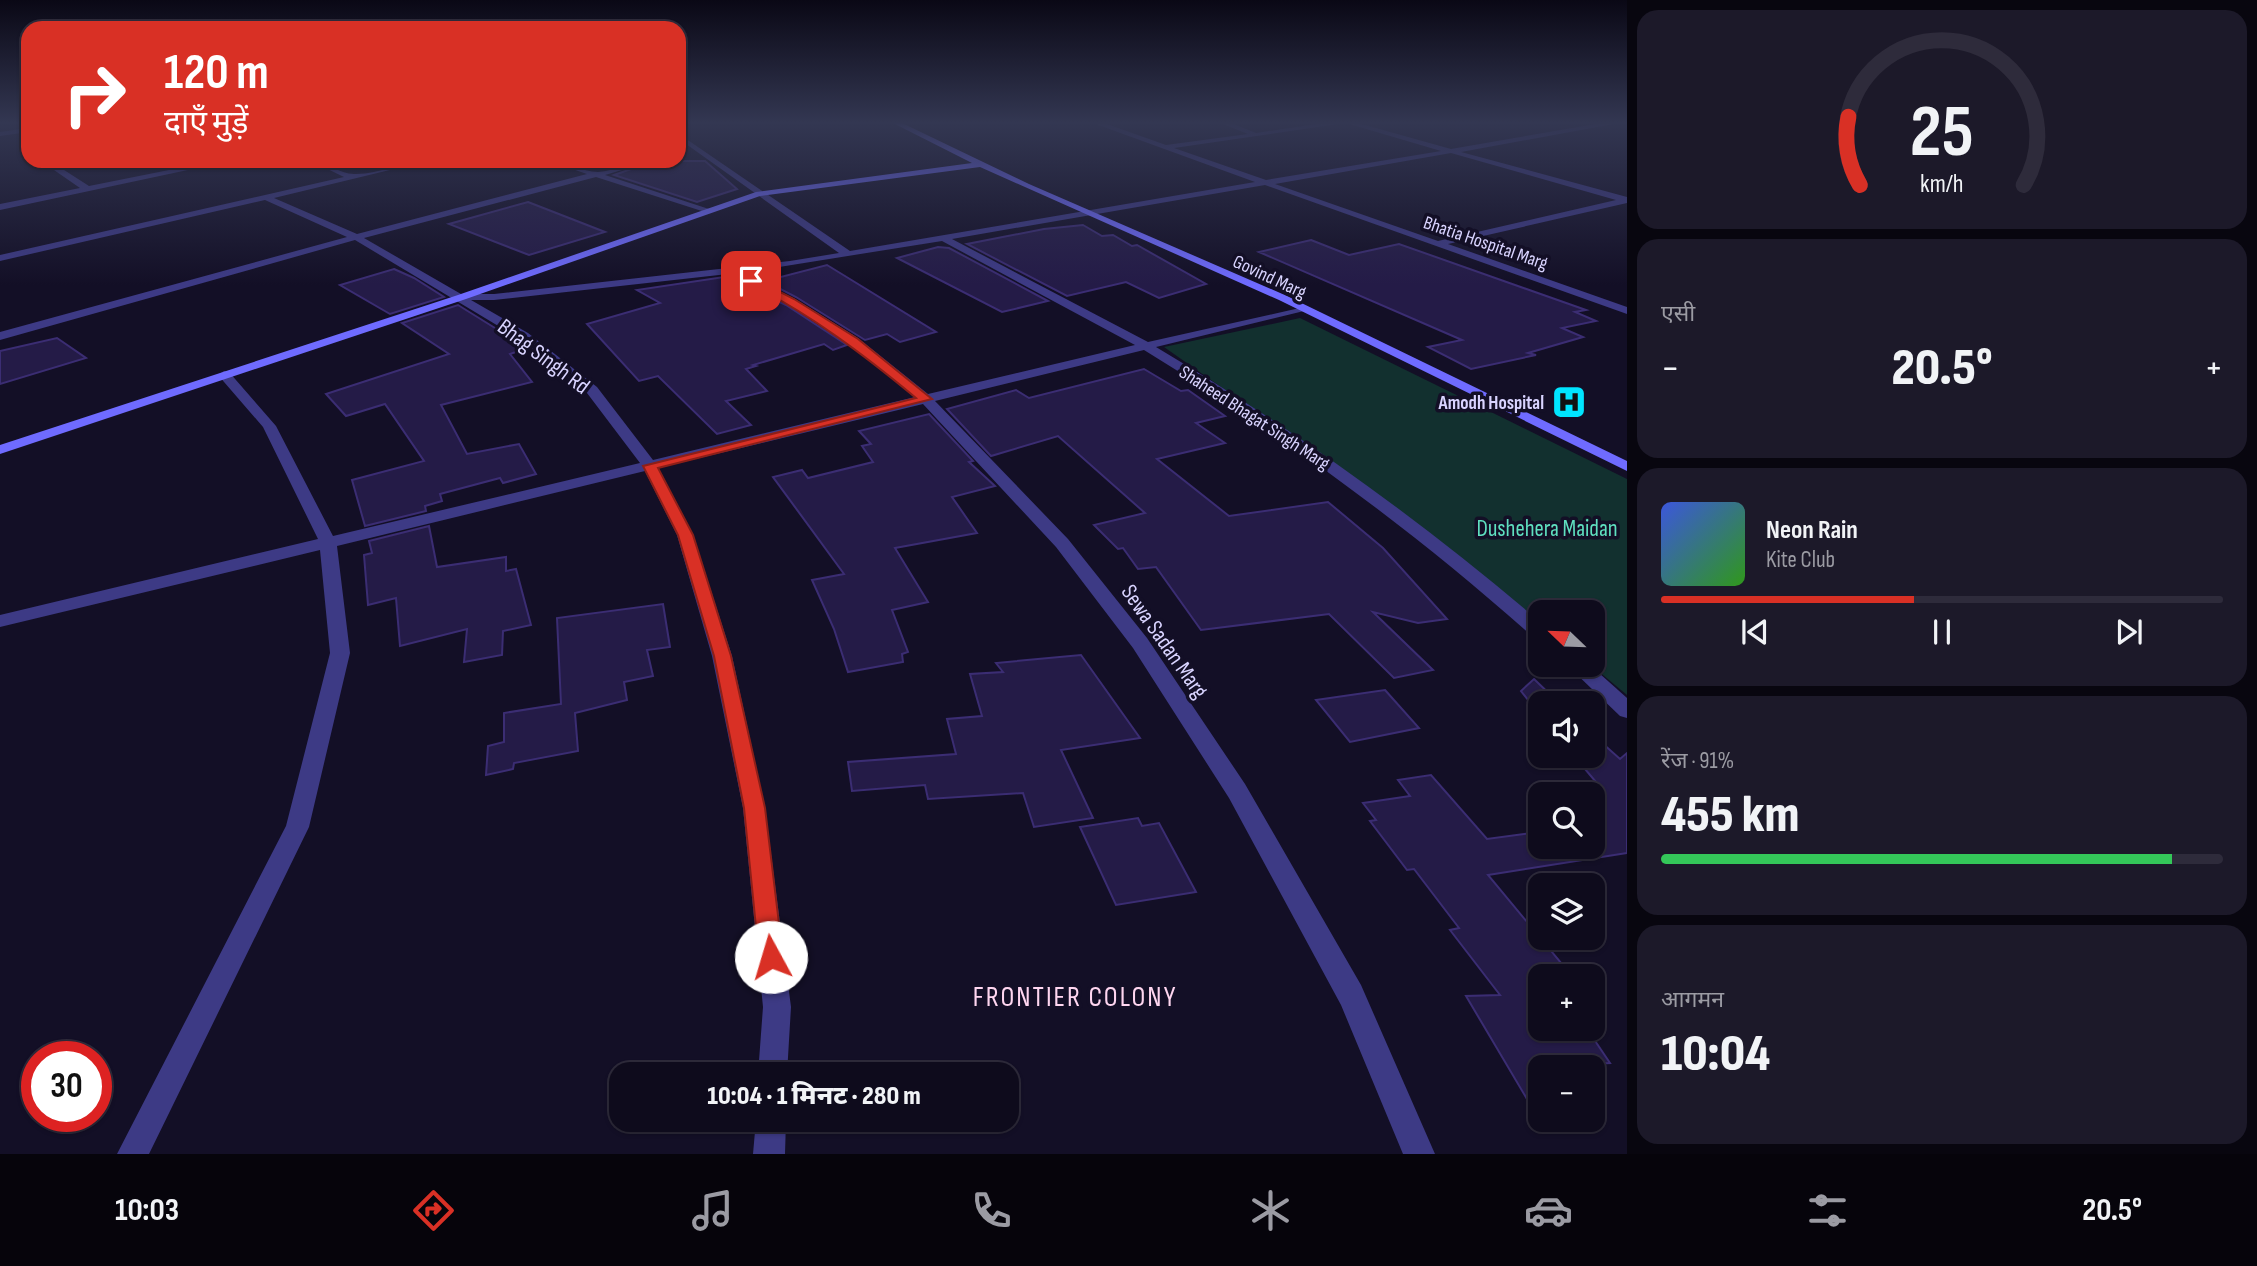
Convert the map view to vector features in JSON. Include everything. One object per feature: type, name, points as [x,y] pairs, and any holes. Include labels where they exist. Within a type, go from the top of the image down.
[{"type":"street","points":[[69,177],[87,189]]},
{"type":"street","points":[[0,207],[142,177]]},
{"type":"street","points":[[0,258],[358,177]]},
{"type":"street","points":[[0,336],[580,177]]},
{"type":"street","points":[[606,177],[711,211]]},
{"type":"street","points":[[733,177],[848,254]]},
{"type":"street","points":[[0,450],[462,297],[759,194],[886,177]]},
{"type":"street","name":"Govind Marg","points":[[1009,177],[1300,309],[1627,467]]},
{"type":"street","name":"Bhatia Hospital Marg","points":[[1248,177],[1627,311]]},
{"type":"street","points":[[462,297],[507,295],[732,272],[1091,215],[1302,177]]},
{"type":"street","points":[[1542,177],[1627,200]]},
{"type":"street","name":"Bhag Singh Rd","points":[[268,198],[356,237],[462,297],[524,336],[592,390],[650,466],[685,535],[719,644],[754,808],[777,1007],[774,1062]]},
{"type":"street","points":[[1438,244],[1627,200]]},
{"type":"street","name":"Shaheed Bhagat Singh Marg","points":[[945,239],[1145,345],[1309,450],[1474,573],[1528,621]]},
{"type":"street","name":"Sewa Sadan Marg","points":[[732,272],[791,301],[855,341],[926,399],[1062,543],[1140,643],[1237,792],[1351,995],[1419,1154]]},
{"type":"street","points":[[0,621],[1300,309]]},
{"type":"street","points":[[133,1154],[297,827],[340,653],[328,542],[269,426],[224,375]]},
{"type":"street","points":[[1590,677],[1627,710]]},
{"type":"street","points":[[769,1154],[770,1132]]},
{"type":"green space","name":"Dushehera Maidan","points":[[1300,318],[1627,479],[1627,695],[1605,677],[1605,600],[1528,600],[1528,613],[1271,422],[1164,347]]},
{"type":"building","points":[[620,177],[723,177],[737,189],[697,202]]},
{"type":"building","points":[[528,202],[605,232],[529,255],[449,224]]},
{"type":"building","points":[[1083,225],[1102,236],[1113,235],[1132,246],[1137,245],[1206,284],[1159,298],[1126,282],[1067,296],[967,244],[1044,229]]},
{"type":"building","points":[[1311,240],[1349,255],[1399,244],[1586,310],[1575,312],[1596,321],[1562,328],[1583,337],[1528,353],[1536,355],[1471,369],[1428,347],[1462,340],[1259,252]]},
{"type":"building","points":[[938,247],[949,248],[1048,301],[1002,312],[897,258]]},
{"type":"building","points":[[827,265],[936,332],[900,342],[887,334],[865,340],[765,281]]},
{"type":"building","points":[[394,269],[444,297],[390,314],[340,285]]},
{"type":"building","points":[[724,277],[786,305],[847,345],[833,350],[824,344],[746,369],[767,391],[726,401],[751,425],[717,434],[658,376],[639,381],[587,324],[660,303],[637,290]]},
{"type":"building","points":[[458,305],[527,348],[510,354],[532,382],[441,405],[467,454],[519,444],[536,474],[503,483],[500,478],[440,494],[442,501],[425,506],[426,511],[365,526],[352,480],[424,461],[385,404],[346,416],[326,394],[449,354],[402,323]]},
{"type":"building","points":[[57,338],[86,358],[0,384],[0,351]]},
{"type":"building","points":[[1144,369],[1181,391],[1188,390],[1225,416],[1196,423],[1225,443],[1157,459],[1229,516],[1328,502],[1383,548],[1447,619],[1418,623],[1373,612],[1433,670],[1394,678],[1329,614],[1201,630],[1156,567],[1138,569],[1123,548],[1118,549],[1094,525],[1145,513],[1058,436],[991,456],[947,409],[1016,390],[1029,398]]},
{"type":"building","points":[[929,414],[973,461],[969,462],[995,486],[952,497],[977,533],[895,548],[928,602],[892,610],[908,652],[902,654],[903,662],[848,672],[834,629],[812,580],[844,574],[773,477],[802,470],[808,478],[873,462],[862,446],[871,444],[859,431]]},
{"type":"building","points":[[429,526],[437,567],[506,557],[506,571],[516,569],[531,625],[503,631],[502,655],[464,662],[467,629],[400,646],[396,598],[368,605],[364,555],[372,553],[369,541]]},
{"type":"building","points":[[663,604],[670,647],[647,650],[653,676],[624,682],[627,700],[575,713],[578,751],[514,763],[513,769],[486,775],[488,746],[504,742],[504,713],[561,704],[557,618]]},
{"type":"building","points":[[1081,655],[1140,738],[1061,750],[1093,818],[1034,827],[1023,793],[928,799],[925,785],[852,791],[848,762],[956,754],[947,719],[982,716],[970,674],[1003,672],[996,663]]},
{"type":"building","points":[[1534,679],[1546,691],[1528,691],[1528,700],[1521,691]]},
{"type":"building","points":[[1385,690],[1419,728],[1350,742],[1316,700]]},
{"type":"building","points":[[1605,746],[1620,759],[1627,753],[1627,853],[1605,856],[1605,782],[1596,782],[1584,768],[1605,768]]},
{"type":"building","points":[[1431,775],[1487,839],[1528,834],[1528,859],[1589,859],[1488,875],[1528,923],[1528,950],[1550,950],[1562,964],[1528,964],[1528,1041],[1595,1041],[1605,1055],[1528,1055],[1528,1101],[1466,996],[1500,995],[1450,930],[1459,928],[1414,869],[1407,870],[1370,821],[1376,820],[1363,803],[1410,796],[1398,780]]},
{"type":"building","points":[[1138,818],[1142,826],[1159,823],[1196,892],[1116,905],[1080,827]]},
{"type":"place","name":"Amodh Hospital","points":[[1569,402]]},
{"type":"district","name":"FRONTIER COLONY","points":[[1075,996]]},
{"type":"route","points":[[751,281],[791,301],[855,341],[926,399],[650,466],[685,535],[722,656],[754,808],[771,957]]}]
